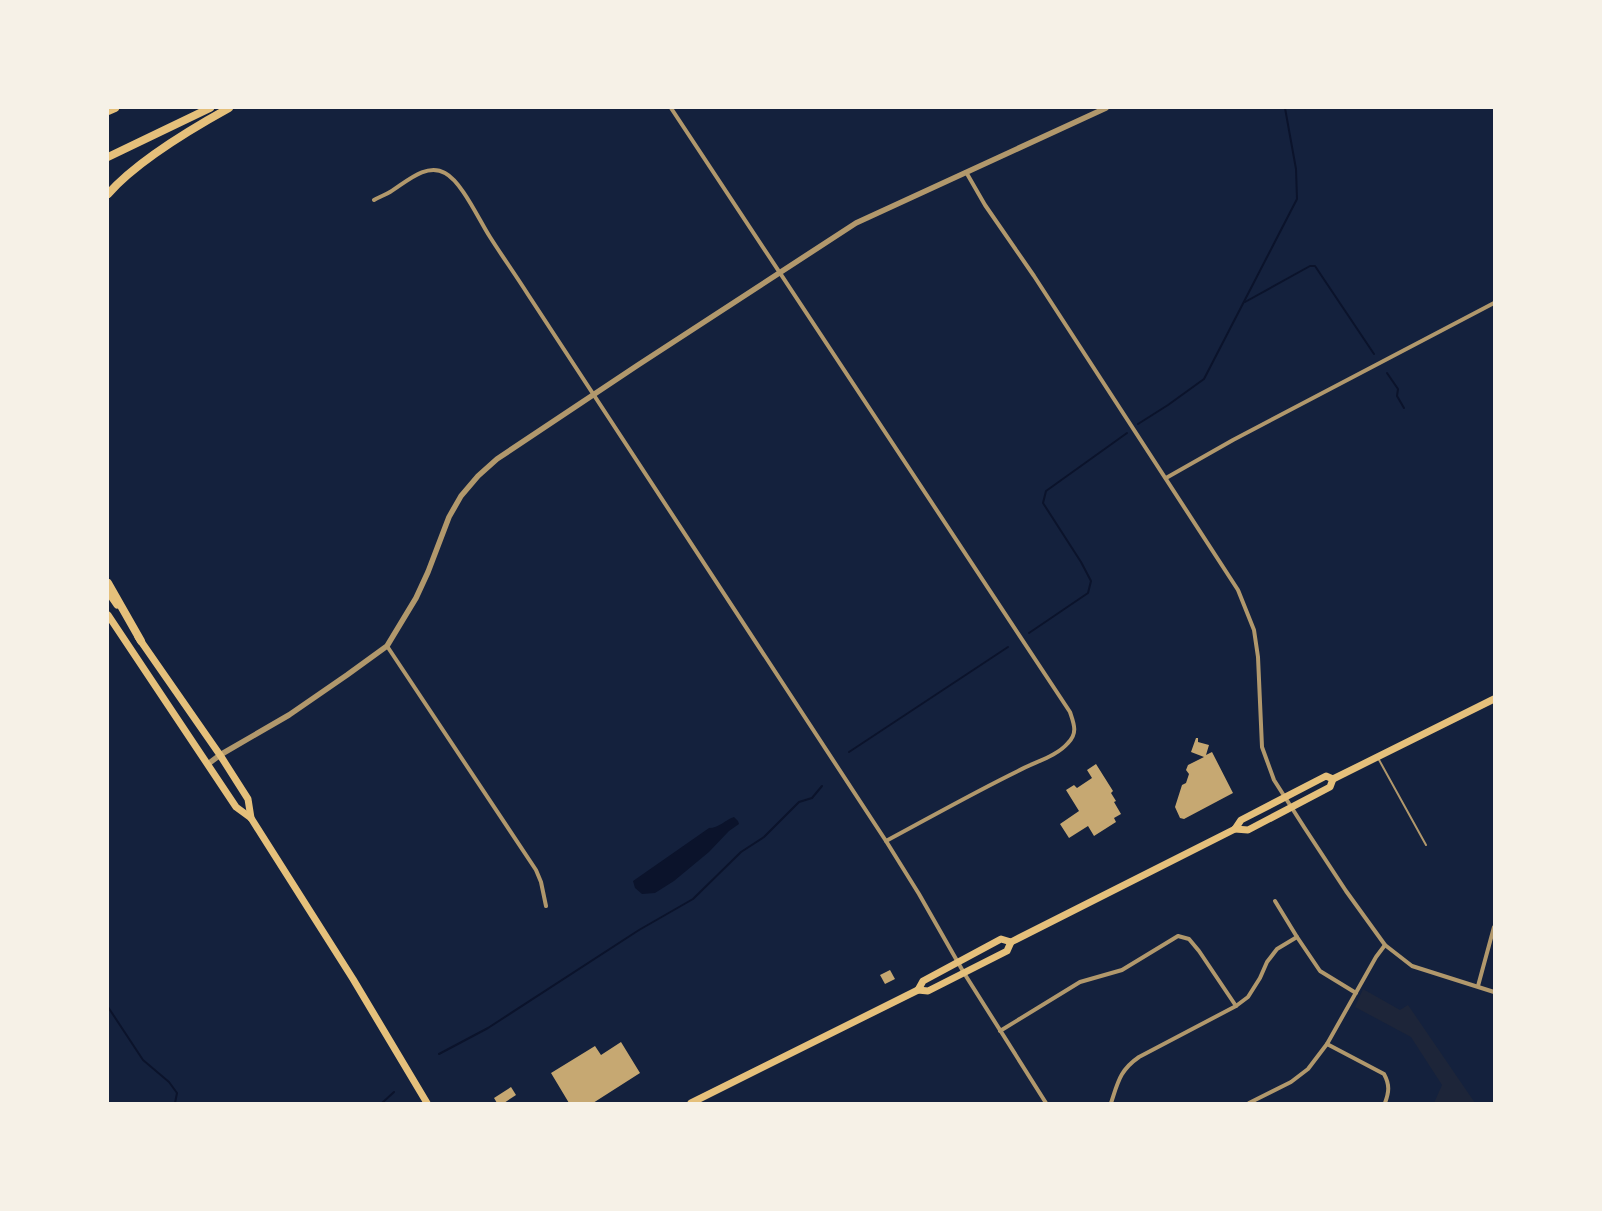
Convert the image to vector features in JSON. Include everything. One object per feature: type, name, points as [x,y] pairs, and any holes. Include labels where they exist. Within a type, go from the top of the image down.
[{"type":"highway","points":[[108,111],[115,108]]},
{"type":"highway","points":[[108,157],[210,108]]},
{"type":"highway","points":[[108,194],[149,158],[198,125],[229,108]]},
{"type":"highway","points":[[108,583],[141,641]]},
{"type":"main road","points":[[108,592],[220,755],[248,799],[251,818]]},
{"type":"main road","points":[[108,615],[236,807],[251,818],[353,979],[427,1103]]},
{"type":"main road","points":[[1235,829],[1248,830],[1330,787],[1333,779],[1494,699]]},
{"type":"main road","points":[[918,990],[923,981],[1001,940],[1011,942],[1235,829],[1241,820],[1326,776],[1333,779]]},
{"type":"main road","points":[[691,1103],[918,990],[928,991],[964,973],[1007,951],[1011,942]]},
{"type":"street","points":[[671,108],[1070,712],[1076,729],[1068,743],[1060,751],[1015,772],[886,841]]},
{"type":"street","points":[[208,764],[220,755],[289,715],[353,671],[386,646],[416,598],[429,570],[449,517],[461,496],[478,476],[497,458],[594,393],[856,223],[1106,108]]},
{"type":"street","points":[[374,200],[389,193],[406,180],[424,171],[434,170],[444,172],[452,177],[460,187],[491,239],[594,393],[886,841],[919,894],[964,973],[1046,1103]]},
{"type":"street","points":[[966,172],[986,205],[1230,576],[1246,608],[1254,630],[1259,661],[1262,747],[1274,780],[1346,891],[1385,945],[1412,966],[1494,992]]},
{"type":"street","points":[[1166,478],[1227,444],[1494,303]]},
{"type":"street","points":[[386,646],[536,870],[542,882],[546,906]]},
{"type":"street","points":[[1275,901],[1320,971],[1356,993]]},
{"type":"street","points":[[1478,986],[1494,927]]},
{"type":"street","points":[[1000,1031],[1080,982],[1122,970],[1178,936],[1188,939],[1199,951],[1236,1006]]},
{"type":"street","points":[[1111,1103],[1120,1076],[1127,1065],[1139,1057],[1236,1006],[1248,996],[1260,978],[1267,962],[1277,949],[1297,937]]},
{"type":"street","points":[[1249,1103],[1291,1082],[1308,1069],[1327,1044],[1385,945]]},
{"type":"street","points":[[1327,1044],[1384,1074],[1388,1082],[1389,1089],[1385,1103]]},
{"type":"lane","points":[[1378,757],[1426,845]]},
{"type":"shaded area","points":[[734,817],[739,824],[729,831],[709,852],[674,881],[655,893],[642,894],[635,888],[633,881],[709,828],[716,827]]},
{"type":"shaded area","points":[[1363,989],[1400,1010],[1408,1005],[1475,1103],[1434,1103],[1442,1085],[1411,1037],[1355,1007]]},
{"type":"building","points":[[1196,738],[1198,738],[1198,742],[1209,745],[1206,755],[1212,752],[1233,793],[1184,819],[1180,818],[1175,807],[1182,785],[1186,783],[1189,774],[1186,770],[1188,765],[1204,757],[1191,752]]},
{"type":"building","points":[[1096,764],[1113,791],[1111,793],[1116,801],[1114,802],[1121,814],[1114,818],[1116,822],[1094,836],[1088,826],[1069,838],[1060,824],[1079,811],[1066,790],[1074,785],[1077,788],[1092,778],[1087,770]]},
{"type":"building","points":[[890,970],[895,979],[885,984],[880,975]]},
{"type":"building","points":[[621,1042],[640,1073],[593,1103],[569,1103],[551,1073],[595,1046],[601,1055]]},
{"type":"building","points":[[511,1087],[516,1095],[504,1103],[497,1103],[494,1098]]},
{"type":"waterway","points":[[1138,424],[1168,405],[1204,379],[1297,199],[1296,169],[1285,108]]},
{"type":"waterway","points":[[1245,302],[1310,266],[1315,266],[1374,354]]},
{"type":"waterway","points":[[1387,373],[1398,389],[1397,396],[1404,408]]},
{"type":"waterway","points":[[1029,633],[1088,593],[1091,581],[1081,562],[1043,503],[1046,491],[1127,433]]},
{"type":"waterway","points":[[849,752],[1008,647]]},
{"type":"waterway","points":[[439,1054],[488,1028],[639,930],[693,899],[741,852],[764,837],[799,802],[812,798],[822,786]]},
{"type":"waterway","points":[[108,1007],[143,1060],[169,1082],[177,1093],[175,1103]]},
{"type":"waterway","points":[[382,1103],[394,1092]]}]
